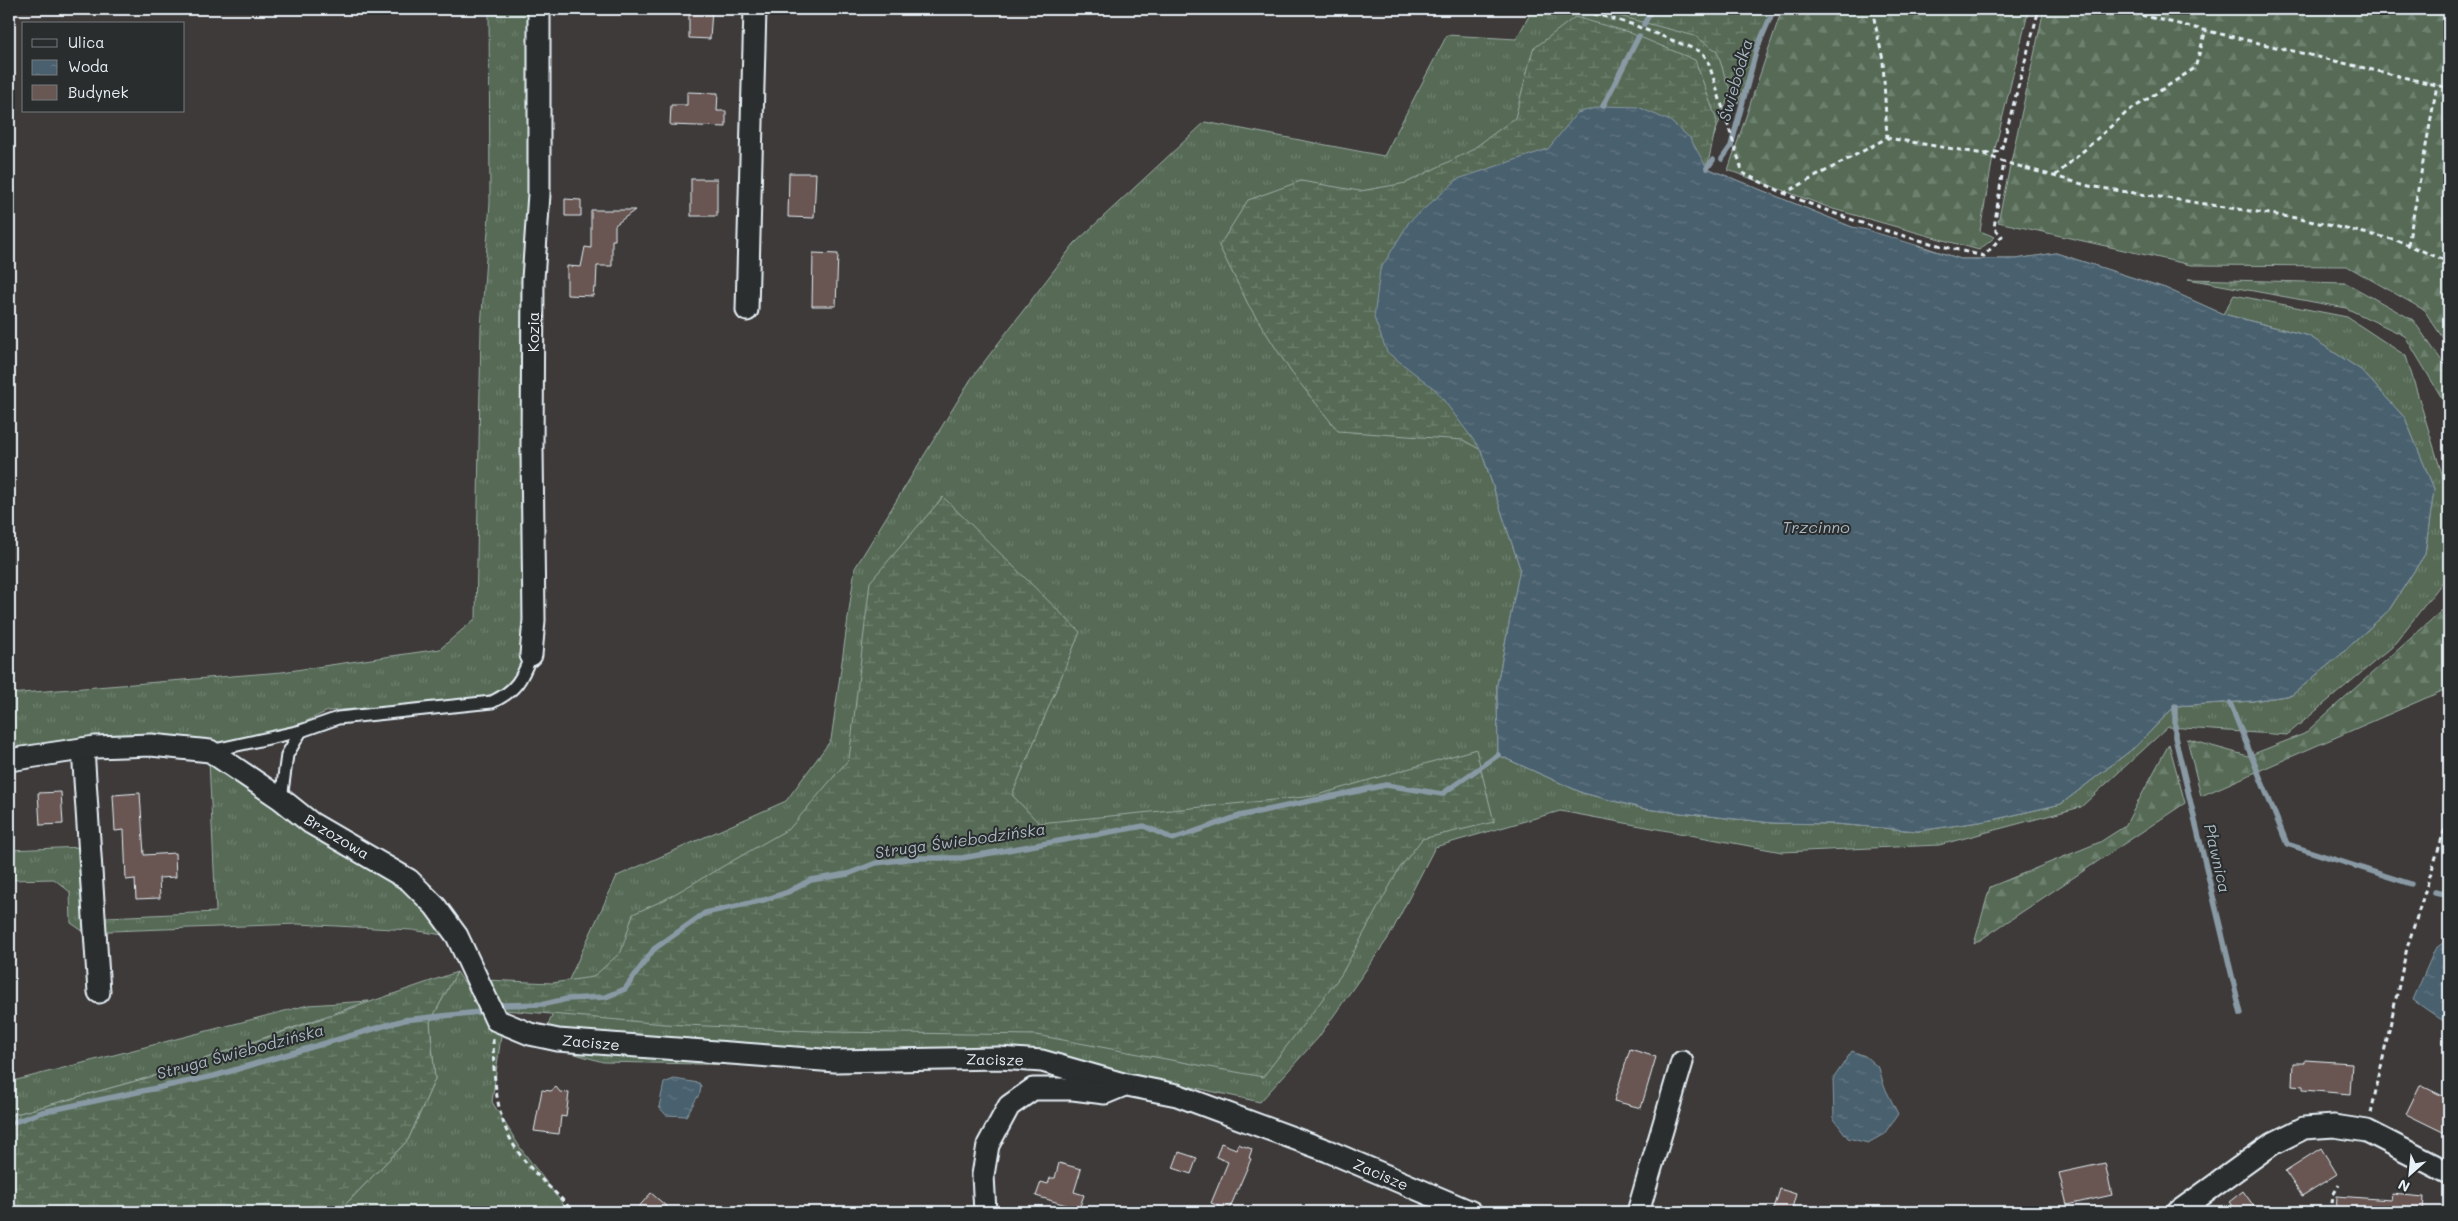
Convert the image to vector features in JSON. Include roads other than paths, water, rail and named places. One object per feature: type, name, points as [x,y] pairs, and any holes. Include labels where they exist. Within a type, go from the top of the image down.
[{"type":"street","name":"Kozia","points":[[531,655],[534,620],[533,279],[539,194],[539,9]]},
{"type":"street","points":[[747,310],[755,9]]},
{"type":"street","name":"Brzozowa","points":[[9,760],[83,749],[151,745],[210,751],[281,799],[311,823],[409,880],[435,906],[456,936],[496,1020]]},
{"type":"street","points":[[83,749],[99,992]]},
{"type":"street","name":"Zacisze","points":[[496,1020],[530,1034],[558,1040],[835,1061],[999,1058],[1042,1061],[1127,1085],[1177,1095],[1310,1144],[1471,1212]]},
{"type":"street","points":[[1638,1212],[1682,1062]]},
{"type":"street","points":[[985,1212],[983,1176],[988,1145],[1009,1106],[1033,1089],[1073,1089],[1105,1093],[1127,1085]]},
{"type":"street","points":[[2178,1212],[2272,1144],[2304,1128],[2334,1126],[2367,1131],[2449,1173]]},
{"type":"lane","points":[[210,751],[301,731],[338,718],[492,702],[509,694],[523,676],[531,655]]},
{"type":"lane","points":[[281,799],[287,755],[301,731]]},
{"type":"water","name":"Trzcinno","points":[[1603,106],[1638,107],[1670,121],[1690,138],[1707,168],[1852,227],[1961,259],[2016,259],[2056,253],[2165,288],[2223,314],[2309,336],[2361,370],[2405,418],[2434,489],[2425,554],[2389,610],[2339,656],[2292,695],[2252,701],[2175,706],[2135,747],[2061,804],[1992,820],[1918,831],[1836,824],[1773,823],[1645,809],[1583,793],[1498,755],[1497,685],[1520,568],[1481,450],[1436,390],[1387,352],[1374,318],[1380,270],[1409,222],[1458,179],[1548,149],[1577,113]]},
{"type":"water","points":[[2449,938],[2449,1025],[2413,1000],[2435,949]]},
{"type":"water","points":[[1852,1051],[1865,1056],[1879,1068],[1884,1086],[1898,1114],[1884,1134],[1868,1143],[1848,1138],[1834,1119],[1833,1079]]},
{"type":"water","points":[[674,1079],[699,1083],[701,1086],[700,1093],[686,1116],[666,1115],[659,1107],[664,1083]]},
{"type":"waterway","points":[[1644,24],[1652,9]]},
{"type":"waterway","name":"Świebódka","points":[[1722,159],[1731,146],[1757,48],[1774,9]]},
{"type":"waterway","points":[[1603,106],[1639,36]]},
{"type":"waterway","name":"Świebódka","points":[[1707,168],[1713,160]]},
{"type":"waterway","points":[[2230,703],[2287,844],[2411,884]]},
{"type":"waterway","name":"Pławnica","points":[[2175,706],[2175,737],[2241,1014]]},
{"type":"waterway","name":"Struga Świebodzińska","points":[[502,1005],[545,1004],[567,999],[606,997],[625,989],[654,949],[705,913],[764,900],[788,892],[811,880],[848,874],[876,863],[915,858],[962,858],[1144,826],[1173,839],[1239,816],[1386,785],[1442,794],[1498,755]]},
{"type":"waterway","points":[[2435,892],[2449,895]]},
{"type":"waterway","name":"Struga Świebodzińska","points":[[9,1124],[42,1112],[214,1076],[404,1020],[480,1012]]}]
